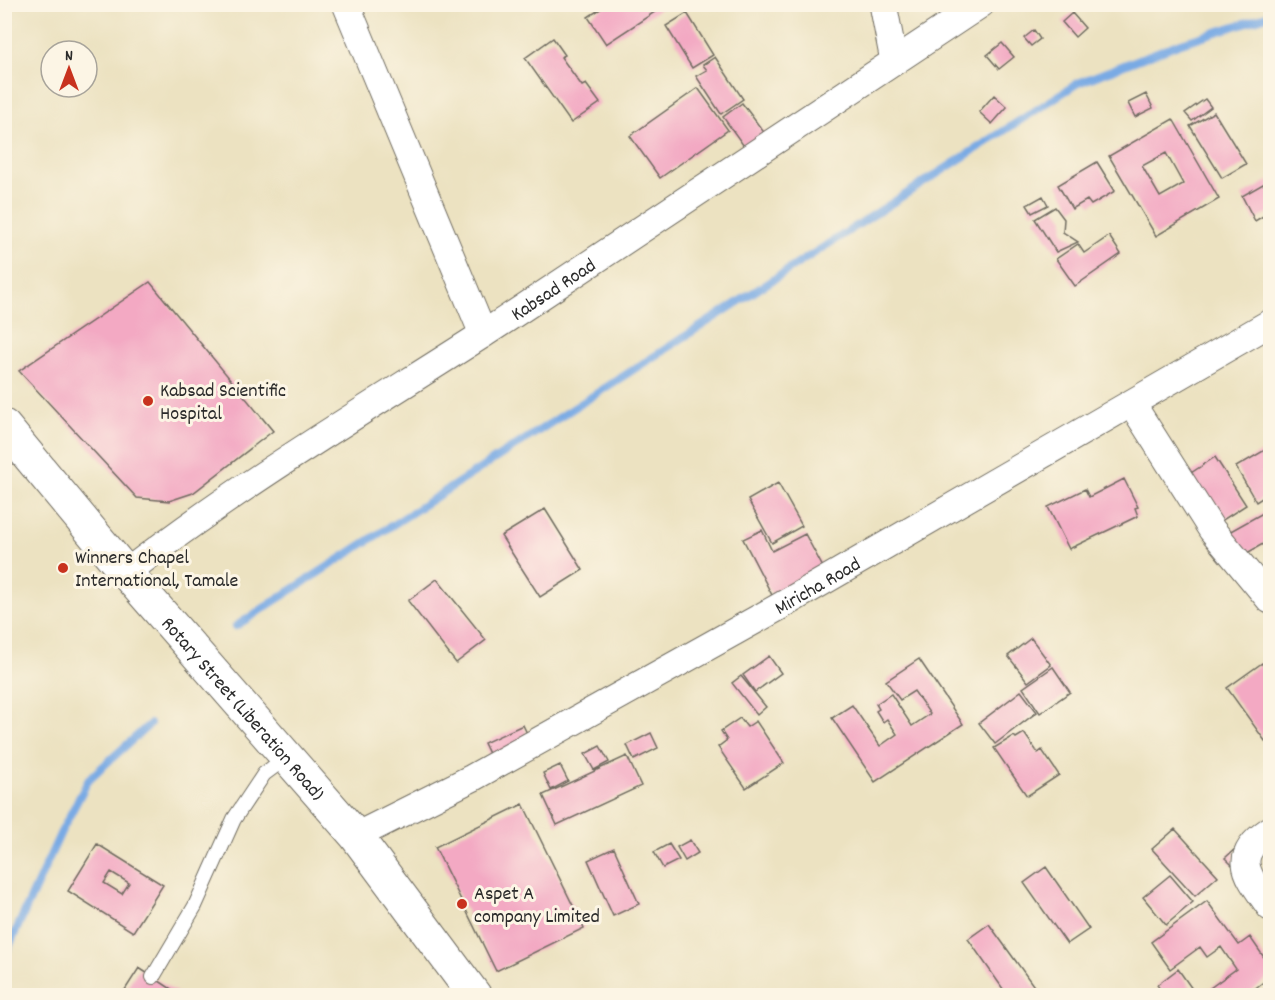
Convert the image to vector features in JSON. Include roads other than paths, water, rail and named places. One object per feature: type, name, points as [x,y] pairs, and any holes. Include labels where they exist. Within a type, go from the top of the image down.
[{"type":"street","points":[[346,4],[483,334]]},
{"type":"street","points":[[883,4],[894,61]]},
{"type":"street","name":"Kabsad Road","points":[[126,573],[217,505],[483,334],[981,4]]},
{"type":"street","name":"Miricha Road","points":[[356,836],[472,778],[777,608],[1270,323]]},
{"type":"street","points":[[1132,404],[1212,530],[1270,600]]},
{"type":"street","name":"Rotary Street (Liberation Road)","points":[[4,426],[126,573],[356,836],[475,996]]},
{"type":"street","points":[[1270,830],[1250,846],[1247,851],[1246,864],[1251,878],[1270,907]]},
{"type":"lane","points":[[153,977],[195,906],[234,819],[264,774],[287,757]]},
{"type":"waterway","points":[[236,626],[1078,83],[1178,44],[1270,15]]},
{"type":"waterway","points":[[4,957],[61,832],[89,779],[150,724]]},
{"type":"place","name":"Kabsad Scientific Hospital","points":[[148,401]]},
{"type":"place","name":"Winners Chapel International, Tamale","points":[[63,568]]},
{"type":"place","name":"Aspet A company Limited","points":[[462,904]]}]
